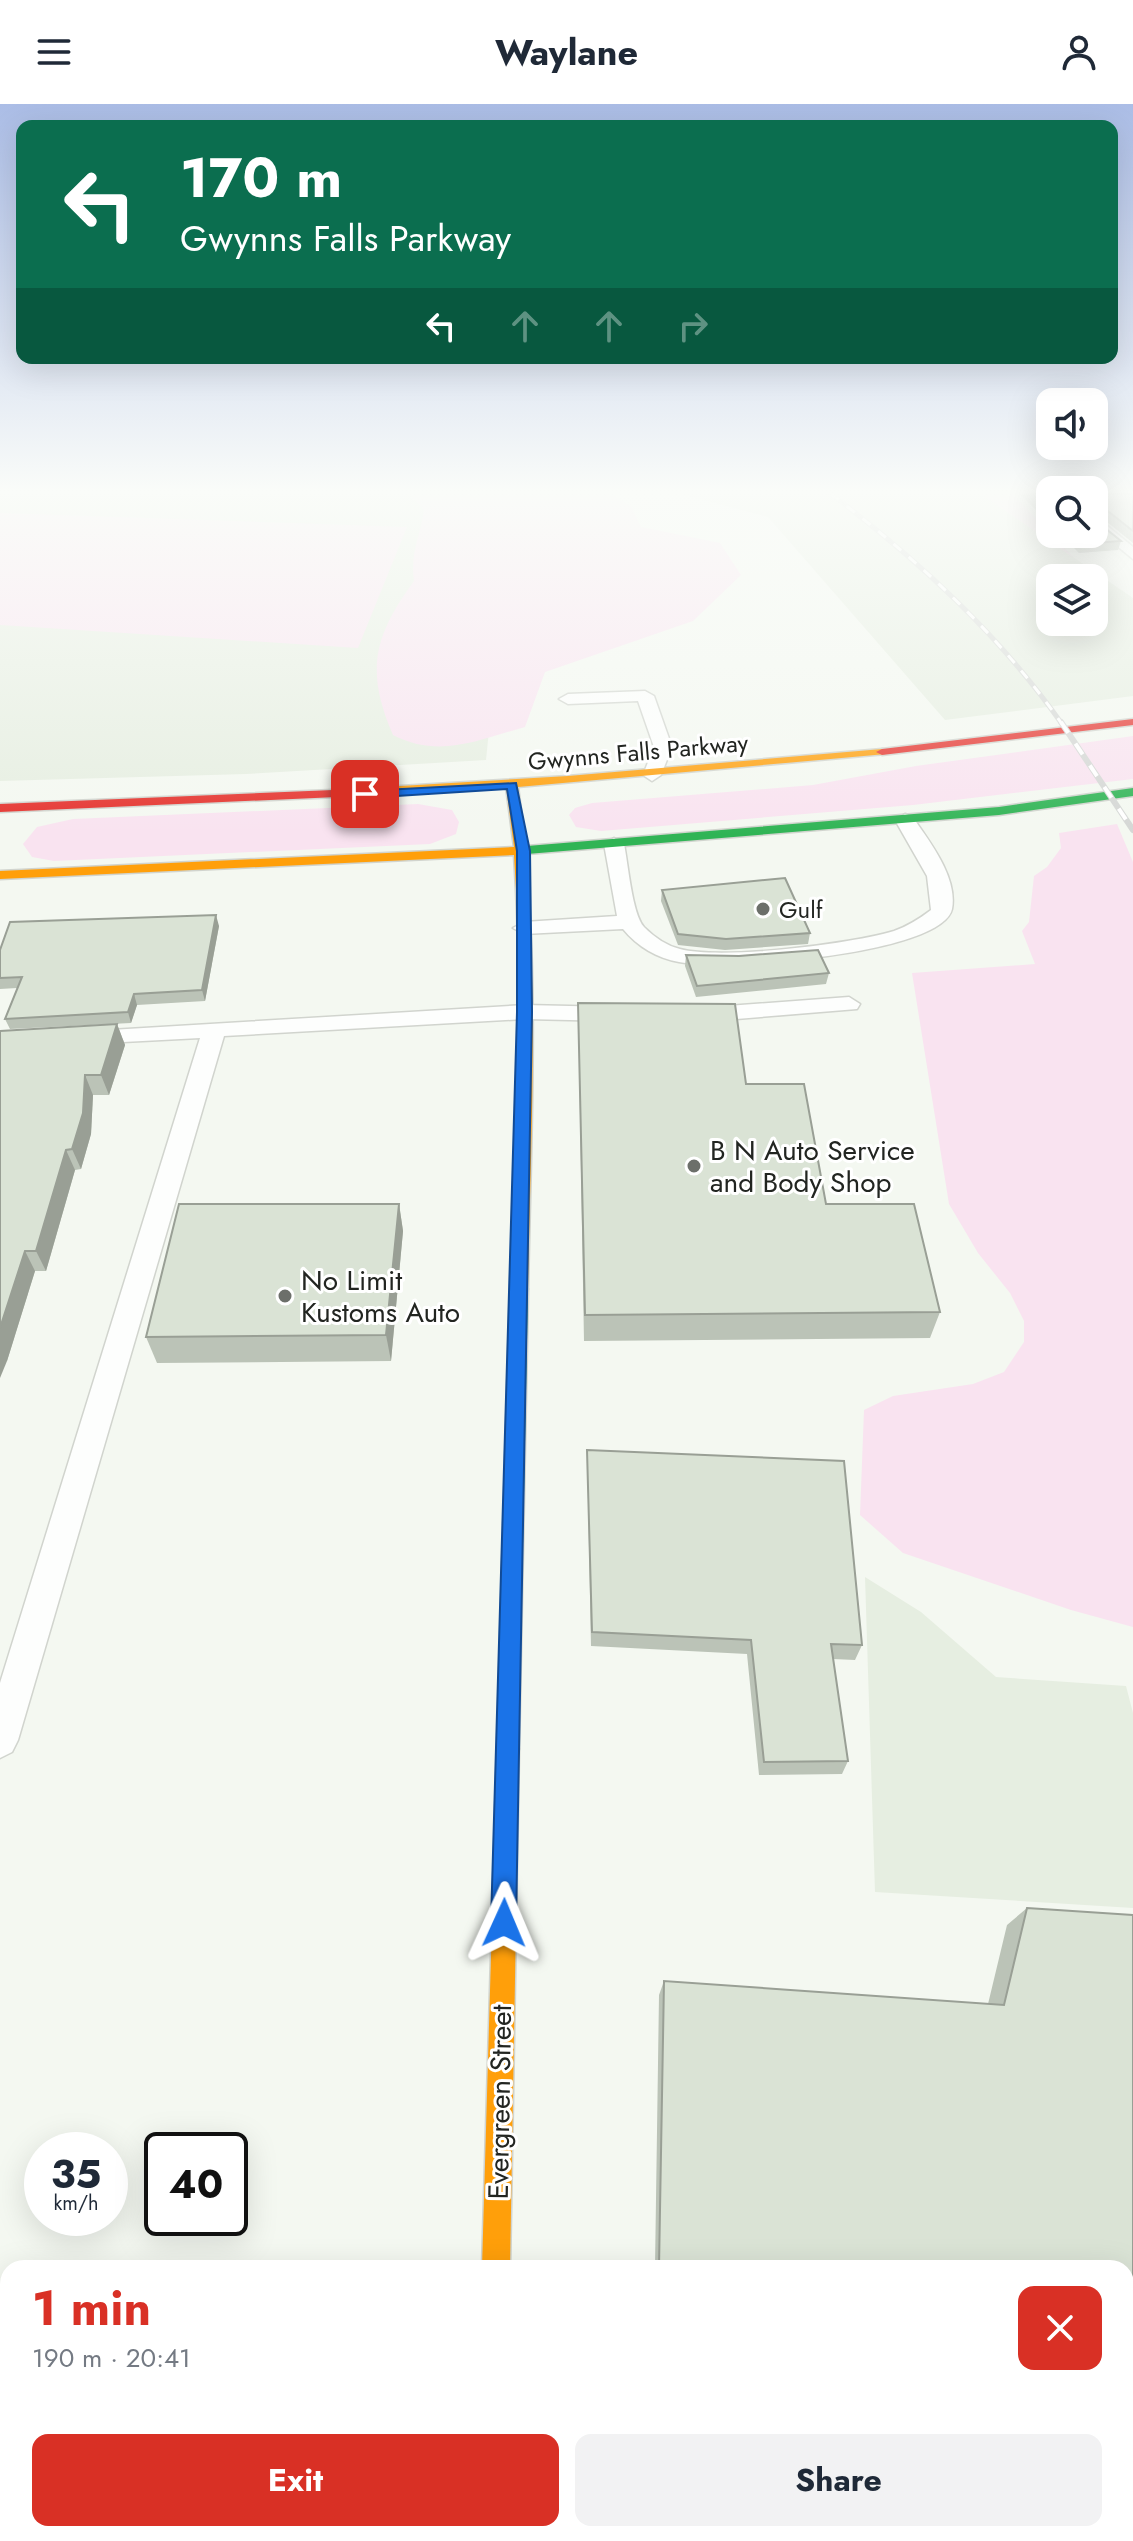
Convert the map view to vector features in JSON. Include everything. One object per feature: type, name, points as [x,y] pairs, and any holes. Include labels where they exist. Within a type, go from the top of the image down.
[{"type":"main road","name":"Gwynns Falls Parkway","points":[[0,808],[248,801],[652,775],[950,747],[1133,722]]},
{"type":"main road","name":"Evergreen Street","points":[[496,2260],[525,1012],[523,851],[512,785]]},
{"type":"main road","points":[[0,875],[523,851],[999,811],[1133,792]]},
{"type":"lane","points":[[568,699],[645,696],[663,747],[652,775]]},
{"type":"lane","points":[[614,844],[629,922],[652,945],[680,956],[714,960],[897,937],[923,926],[941,912],[943,901],[933,865],[905,820]]},
{"type":"lane","points":[[524,928],[629,922]]},
{"type":"lane","points":[[673,1015],[849,1004]]},
{"type":"lane","points":[[61,1038],[525,1012],[644,1014]]},
{"type":"lane","points":[[0,1740],[214,1030]]},
{"type":"shaded area","points":[[0,608],[501,608],[486,760],[246,774],[0,781]]},
{"type":"shaded area","points":[[0,608],[374,608],[358,648],[0,625]]},
{"type":"shaded area","points":[[396,608],[707,608],[693,621],[545,672],[525,727],[475,742],[443,746],[427,746],[393,735],[384,712],[377,672],[382,637]]},
{"type":"shaded area","points":[[847,608],[1036,608],[1036,636],[1108,636],[1108,608],[1133,608],[1133,696],[945,720]]},
{"type":"shaded area","points":[[1133,736],[1133,779],[913,805],[601,831],[576,827],[569,815],[575,808],[592,803],[813,785],[916,766]]},
{"type":"shaded area","points":[[418,804],[452,810],[459,822],[456,834],[430,844],[54,861],[32,857],[23,844],[37,827],[73,819]]},
{"type":"shaded area","points":[[1117,824],[1133,862],[1133,1627],[1071,1610],[903,1553],[860,1515],[864,1410],[893,1396],[973,1384],[1004,1372],[1024,1342],[1024,1321],[1010,1293],[978,1253],[949,1204],[912,973],[1035,964],[1022,931],[1029,922],[1034,876],[1047,867],[1061,848],[1059,833]]},
{"type":"shaded area","points":[[865,1577],[921,1612],[996,1677],[1126,1686],[1133,1713],[1133,1908],[875,1892]]},
{"type":"building","name":"Gulf","points":[[785,878],[810,933],[726,939],[678,934],[662,890]]},
{"type":"building","points":[[216,915],[202,990],[134,994],[128,1012],[5,1019],[22,977],[0,978],[0,950],[10,922]]},
{"type":"building","points":[[818,950],[829,973],[697,986],[686,955],[739,956]]},
{"type":"building","points":[[578,1003],[735,1004],[746,1084],[804,1084],[826,1204],[914,1204],[940,1312],[585,1315]]},
{"type":"building","points":[[117,1024],[101,1075],[85,1075],[83,1113],[72,1149],[66,1150],[36,1251],[25,1251],[0,1328],[0,1031]]},
{"type":"building","name":"No Limit Kustoms Auto","points":[[179,1204],[399,1204],[386,1335],[146,1337]]},
{"type":"building","points":[[587,1450],[844,1461],[862,1645],[831,1644],[848,1761],[764,1762],[751,1640],[592,1632]]},
{"type":"building","points":[[1027,1908],[1133,1915],[1133,2260],[659,2260],[664,1981],[1004,2005]]},
{"type":"railway","points":[[963,608],[1012,659],[1062,724]]},
{"type":"railway","points":[[1061,722],[1133,830]]},
{"type":"traffic: fast","points":[[515,851],[999,811],[1133,792]]},
{"type":"traffic: fast","points":[[508,1749],[519,1289]]},
{"type":"traffic: slow","points":[[333,794],[568,780],[882,752]]},
{"type":"traffic: slow","points":[[512,785],[520,847],[527,973],[519,1289]]},
{"type":"traffic: slow","points":[[0,875],[515,851]]},
{"type":"traffic: slow","points":[[496,2260],[508,1749]]},
{"type":"traffic: jam","points":[[882,752],[1133,722]]},
{"type":"traffic: jam","points":[[0,808],[333,794]]},
{"type":"place","name":"Gulf","points":[[763,909]]},
{"type":"place","name":"B N Auto Service and Body Shop","points":[[694,1166]]},
{"type":"place","name":"No Limit Kustoms Auto","points":[[285,1296]]},
{"type":"route","points":[[365,794],[512,785],[523,851],[525,1012],[504,1923]]}]
